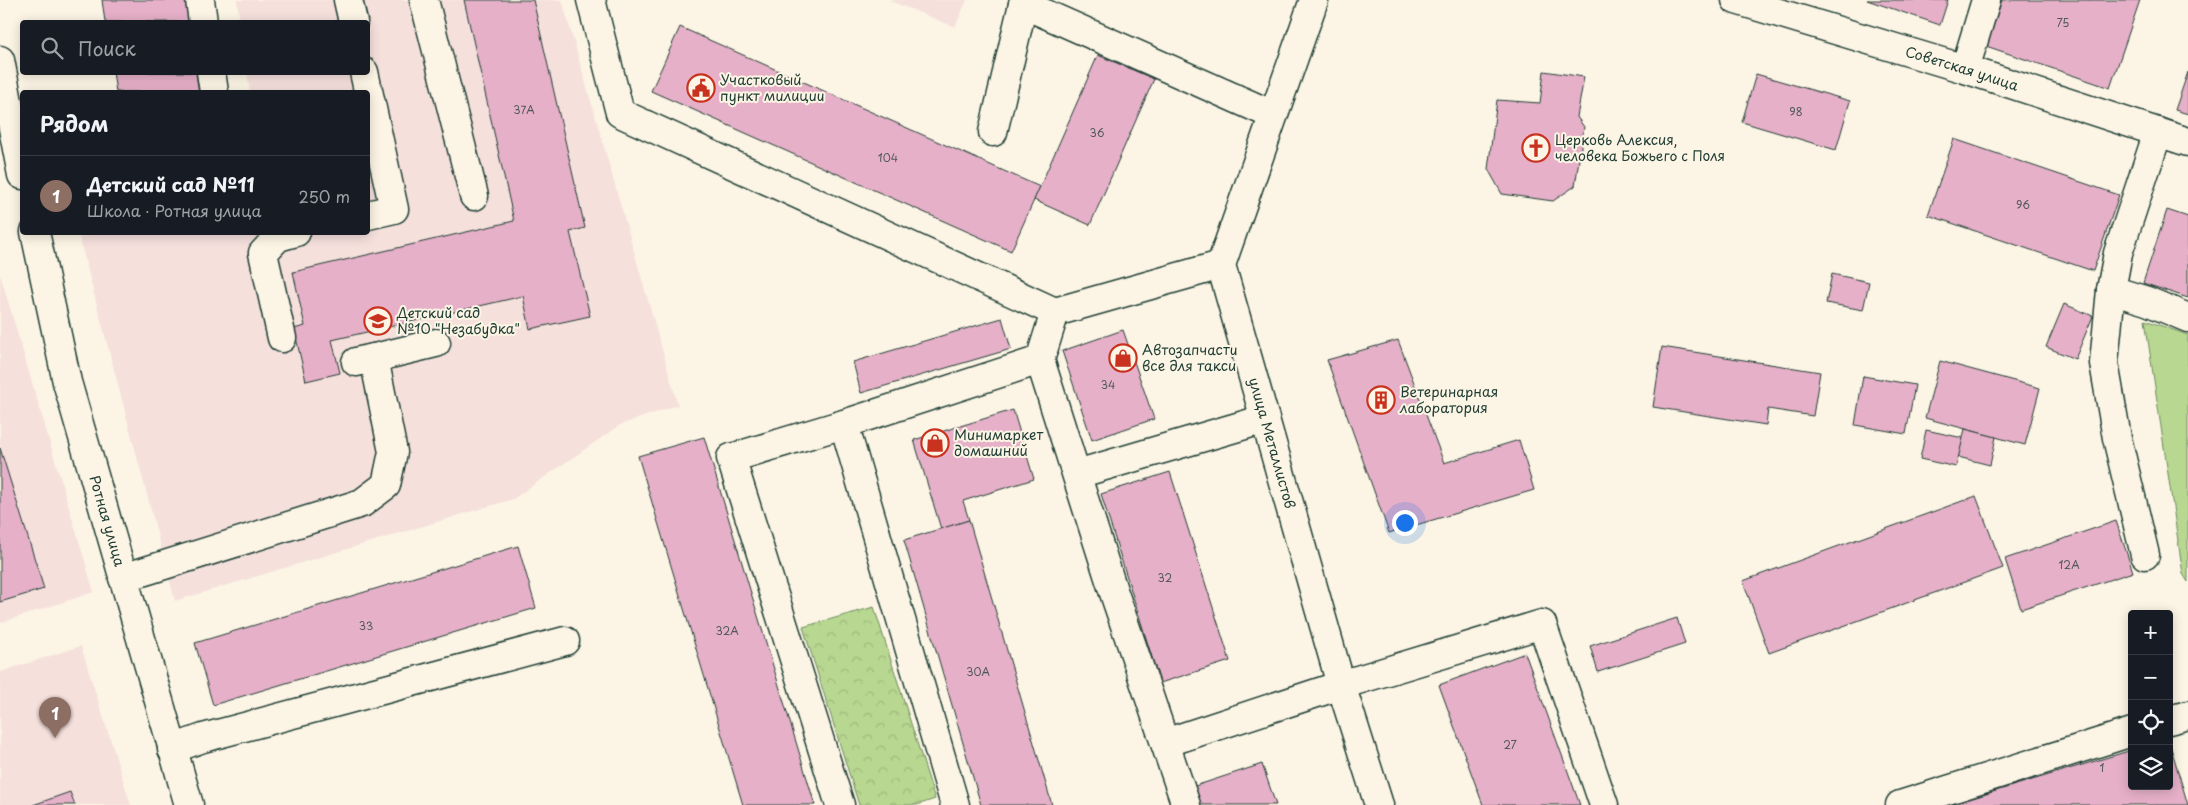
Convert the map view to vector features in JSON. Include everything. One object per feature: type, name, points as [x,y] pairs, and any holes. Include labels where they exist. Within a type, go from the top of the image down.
[{"type":"street","points":[[200,0],[203,20]]},
{"type":"street","points":[[348,0],[353,20]]},
{"type":"street","points":[[424,0],[474,196]]},
{"type":"street","points":[[591,0],[620,113],[1055,312],[1221,265],[1314,0]]},
{"type":"street","name":"Советская улица","points":[[1736,0],[1965,69],[2188,142]]},
{"type":"street","points":[[1965,69],[1986,0]]},
{"type":"street","points":[[992,132],[1023,2],[1273,115]]},
{"type":"street","points":[[0,60],[20,165]]},
{"type":"street","points":[[211,75],[214,90]]},
{"type":"street","points":[[365,75],[368,90]]},
{"type":"street","points":[[370,99],[394,209],[370,215]]},
{"type":"street","points":[[2145,555],[2117,438],[2104,363],[2111,290],[2118,253],[2158,132]]},
{"type":"street","name":"Ротная улица","points":[[36,235],[67,382],[189,805]]},
{"type":"street","points":[[282,338],[264,253],[278,237],[285,235]]},
{"type":"street","name":"улица Металлистов","points":[[1221,265],[1341,685],[1379,805]]},
{"type":"street","points":[[2111,290],[2147,301],[2188,318]]},
{"type":"street","points":[[1055,312],[1040,360],[1113,590],[1186,805]]},
{"type":"street","points":[[123,578],[362,503],[386,485],[393,452],[365,360],[436,343]]},
{"type":"street","points":[[840,805],[731,458],[844,424],[1040,360]]},
{"type":"street","points":[[1077,474],[1265,419]]},
{"type":"street","points":[[844,424],[955,805]]},
{"type":"street","points":[[1165,743],[1341,685],[1542,624],[1604,805]]},
{"type":"street","points":[[172,749],[212,736],[565,641]]},
{"type":"street","points":[[2173,719],[2188,714]]},
{"type":"street","points":[[1900,805],[2128,733]]},
{"type":"shaded area","name":"Детский сад №10 \"Незабудка\"","points":[[237,0],[562,0],[678,405],[620,425],[513,499],[175,601],[79,237],[88,235],[370,235],[370,90],[250,90],[247,75],[370,75],[370,20],[240,20]]},
{"type":"shaded area","points":[[888,0],[967,0],[955,27]]},
{"type":"shaded area","points":[[0,274],[94,592],[0,623]]},
{"type":"shaded area","points":[[81,646],[131,805],[0,805],[0,672]]},
{"type":"green space","points":[[2145,320],[2188,335],[2188,582],[2183,574]]},
{"type":"green space","points":[[874,607],[935,799],[917,805],[859,805],[803,627]]},
{"type":"building","points":[[102,0],[185,0],[189,20],[105,20]]},
{"type":"building","points":[[464,0],[533,0],[585,228],[570,232],[590,316],[530,329],[523,296],[332,340],[340,373],[306,381],[294,329],[305,326],[293,272],[514,221]]},
{"type":"building","points":[[1867,0],[1948,0],[1940,25]]},
{"type":"building","points":[[2002,0],[2140,0],[2110,88],[1986,46]]},
{"type":"building","points":[[680,27],[1040,187],[1011,251],[651,91]]},
{"type":"building","points":[[1098,55],[1154,79],[1090,225],[1034,200]]},
{"type":"building","name":"Церковь Алексия, человека Божьего с Поля","points":[[1544,71],[1584,77],[1577,117],[1584,127],[1575,186],[1553,201],[1502,194],[1488,169],[1497,100],[1540,103]]},
{"type":"building","points":[[2188,72],[2188,114],[2175,110]]},
{"type":"building","points":[[1756,74],[1850,101],[1836,150],[1742,122]]},
{"type":"building","points":[[113,75],[196,75],[199,90],[116,90]]},
{"type":"building","points":[[1954,139],[2119,195],[2093,271],[1928,215]]},
{"type":"building","points":[[2167,210],[2188,217],[2188,298],[2143,283]]},
{"type":"building","points":[[1832,274],[1869,282],[1863,310],[1826,303]]},
{"type":"building","points":[[2064,304],[2093,316],[2075,359],[2046,347]]},
{"type":"building","points":[[1002,318],[1011,349],[861,393],[853,362]]},
{"type":"building","points":[[1123,330],[1154,419],[1092,440],[1062,351]]},
{"type":"building","name":"Ветеринарная лаборатория","points":[[1398,340],[1444,463],[1519,440],[1534,490],[1389,533],[1327,360]]},
{"type":"building","points":[[1662,347],[1820,372],[1813,416],[1768,409],[1766,425],[1653,407]]},
{"type":"building","points":[[1940,361],[2040,388],[2025,445],[1925,418]]},
{"type":"building","points":[[1863,376],[1915,385],[1906,434],[1855,425]]},
{"type":"building","points":[[1013,410],[1034,479],[963,501],[969,520],[941,529],[914,440]]},
{"type":"building","points":[[1965,429],[1996,437],[1990,465],[1958,457]]},
{"type":"building","points":[[1926,430],[1963,438],[1956,467],[1920,459]]},
{"type":"building","points":[[704,437],[815,805],[743,805],[638,456]]},
{"type":"building","points":[[0,448],[44,589],[0,602]]},
{"type":"building","points":[[1170,472],[1230,661],[1160,683],[1101,494]]},
{"type":"building","points":[[1976,496],[2003,568],[1769,653],[1743,581]]},
{"type":"building","points":[[969,520],[1052,805],[981,805],[904,540]]},
{"type":"building","points":[[2116,521],[2133,572],[2021,609],[2005,559]]},
{"type":"building","points":[[518,546],[536,608],[213,705],[195,643]]},
{"type":"building","points":[[1677,618],[1685,644],[1598,672],[1590,646]]},
{"type":"building","points":[[1525,653],[1580,805],[1483,805],[1439,685]]},
{"type":"building","points":[[2128,751],[2128,790],[2173,790],[2173,754],[2188,805],[1949,805]]},
{"type":"building","points":[[1262,764],[1276,805],[1201,805],[1195,786]]},
{"type":"building","points":[[70,792],[75,805],[33,805]]},
{"type":"place","name":"Участковый пункт милиции","points":[[701,88]]},
{"type":"place","name":"Церковь Алексия, человека Божьего с Поля","points":[[1536,148]]},
{"type":"place","name":"Детский сад №10 \"Незабудка\"","points":[[378,321]]},
{"type":"place","name":"Автозапчасти все для такси","points":[[1123,358]]},
{"type":"place","name":"Ветеринарная лаборатория","points":[[1381,400]]},
{"type":"place","name":"Минимаркет домашний","points":[[935,443]]},
{"type":"place","name":"Детский сад №11","points":[[55,738]]}]
